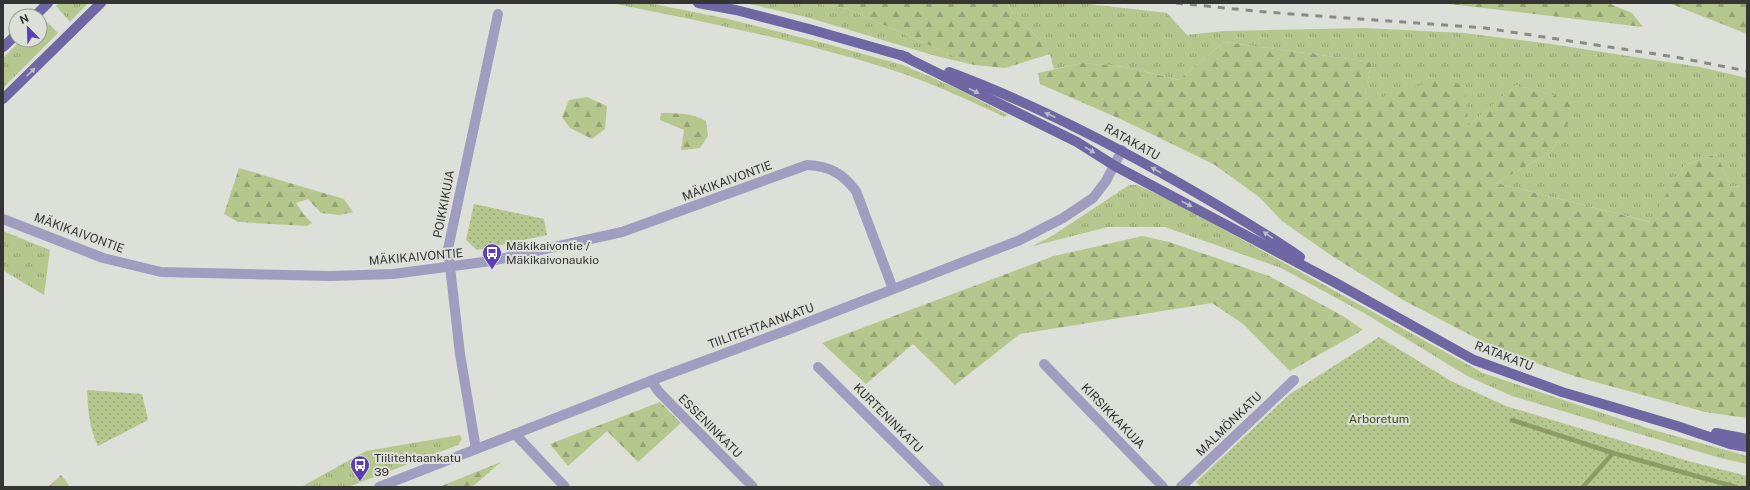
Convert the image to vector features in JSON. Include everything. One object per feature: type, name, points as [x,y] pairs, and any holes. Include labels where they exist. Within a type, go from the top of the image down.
[{"type":"main road","points":[[3,99],[101,3]]},
{"type":"main road","name":"RATAKATU","points":[[698,3],[736,10],[901,55],[987,86],[1122,150],[1263,232],[1334,282]]},
{"type":"main road","name":"RATAKATU","points":[[901,55],[1077,142],[1115,166],[1334,282],[1474,360],[1562,392],[1677,426],[1730,444],[1747,447]]},
{"type":"main road","name":"RATAKATU","points":[[1677,426],[1747,439]]},
{"type":"street","name":"POIKKIKUJA","points":[[476,449],[460,354],[448,247],[498,14]]},
{"type":"street","name":"TIILITEHTAANKATU","points":[[382,487],[514,434],[1020,240],[1063,218],[1092,198],[1106,181],[1122,150]]},
{"type":"street","name":"MÄKIKAIVONTIE","points":[[3,219],[102,258],[161,272],[331,276],[393,274],[450,268],[491,261],[622,232],[807,165],[833,170],[849,182],[856,191],[893,289]]},
{"type":"street","name":"KIRSIKKAKUJA","points":[[1044,364],[1163,487]]},
{"type":"street","name":"KURTENINKATU","points":[[818,367],[939,487]]},
{"type":"street","name":"MALMÖNKATU","points":[[1182,487],[1294,380]]},
{"type":"street","name":"ESSENINKATU","points":[[651,381],[658,392],[753,487]]},
{"type":"street","points":[[514,434],[564,487]]},
{"type":"green space","points":[[59,3],[88,3],[70,22],[56,6]]},
{"type":"green space","points":[[611,3],[649,3],[728,19],[903,65],[956,88],[1008,115],[1005,117],[943,89],[904,74],[832,52],[759,34]]},
{"type":"green space","points":[[745,3],[815,3],[848,9],[974,65],[936,56],[806,17]]},
{"type":"green space","points":[[815,3],[1008,3],[1013,14],[1048,47],[1050,54],[1005,68],[974,65],[848,9]]},
{"type":"green space","points":[[1008,3],[1080,3],[1167,13],[1187,35],[1223,31],[1364,28],[1464,33],[1544,43],[1700,67],[1747,78],[1747,187],[1730,186],[1717,154],[1684,165],[1651,222],[1496,183],[1551,152],[1579,103],[1516,85],[1468,126],[1392,93],[1369,104],[1365,92],[1372,62],[1224,42],[1179,80],[1126,67],[1082,63],[1054,69],[1048,47],[1013,14]]},
{"type":"green space","points":[[1441,3],[1608,3],[1632,13],[1643,27]]},
{"type":"green space","points":[[1669,3],[1747,3],[1747,34]]},
{"type":"green space","points":[[48,23],[58,33],[48,43]]},
{"type":"green space","points":[[1224,42],[1372,62],[1365,92],[1370,103],[1392,93],[1439,80],[1465,85],[1468,126],[1516,85],[1580,103],[1551,152],[1496,183],[1650,222],[1684,165],[1717,154],[1730,186],[1747,187],[1747,418],[1705,412],[1577,377],[1503,352],[1403,300],[1332,256],[1282,221],[1259,197],[1215,165],[1127,122],[1040,84],[1038,73],[1082,63],[1126,67],[1179,80]]},
{"type":"green space","points":[[13,48],[43,48],[3,88],[3,58]]},
{"type":"green space","points":[[587,97],[607,106],[605,129],[592,139],[570,128],[562,117],[569,100]]},
{"type":"green space","points":[[661,113],[678,113],[696,116],[706,121],[708,136],[700,148],[681,150],[684,130],[660,120]]},
{"type":"green space","points":[[239,168],[344,199],[353,212],[340,215],[321,213],[308,199],[296,203],[304,215],[312,223],[307,226],[238,222],[224,214]]},
{"type":"green space","points":[[1129,185],[1137,185],[1176,203],[1483,373],[1650,429],[1747,456],[1747,464],[1720,458],[1512,396],[1469,377],[1364,313],[1281,268],[1165,227],[1108,227],[1033,246],[1052,236]]},
{"type":"green space","points":[[474,204],[544,219],[547,235],[477,250],[466,240]]},
{"type":"green space","points":[[3,231],[50,250],[44,295],[4,271]]},
{"type":"green space","points":[[1143,236],[1169,242],[1269,276],[1343,316],[1363,330],[1290,371],[1243,324],[1212,303],[1020,334],[955,385],[913,344],[866,384],[822,343],[1054,256]]},
{"type":"green space","name":"Arboretum","points":[[1379,337],[1451,381],[1506,406],[1692,462],[1747,476],[1747,487],[1201,487],[1196,482],[1290,394]]},
{"type":"green space","points":[[87,390],[142,394],[148,420],[98,446],[91,426]]},
{"type":"green space","points":[[660,402],[681,423],[638,462],[607,431],[568,466],[550,444]]},
{"type":"green space","points":[[460,435],[462,439],[458,445],[348,487],[301,487],[366,451]]},
{"type":"green space","points":[[501,462],[472,487],[439,487]]},
{"type":"green space","points":[[61,475],[69,485],[66,487],[48,487]]},
{"type":"waterway","points":[[1512,420],[1613,453],[1736,487]]},
{"type":"waterway","points":[[1583,487],[1613,453]]},
{"type":"railway","points":[[1176,3],[1265,12],[1485,28],[1675,57],[1747,71]]},
{"type":"place","name":"Mäkikaivontie / Mäkikaivonaukio","points":[[492,270]]},
{"type":"place","name":"Tiilitehtaankatu 39","points":[[360,482]]}]
